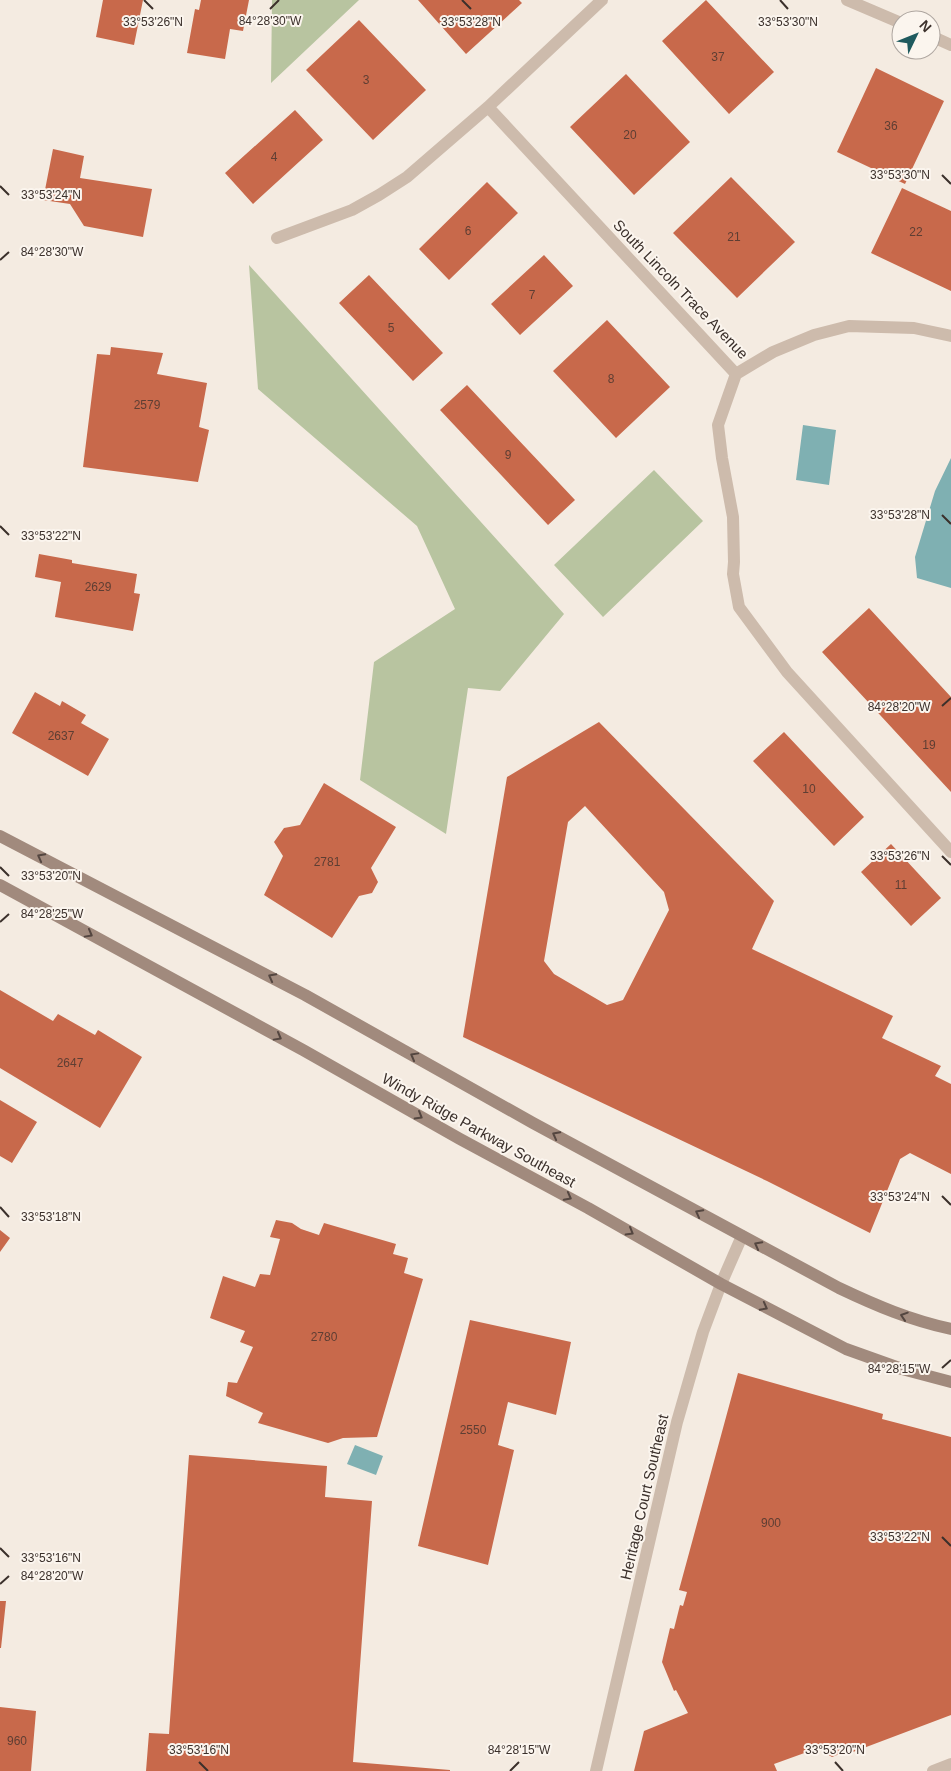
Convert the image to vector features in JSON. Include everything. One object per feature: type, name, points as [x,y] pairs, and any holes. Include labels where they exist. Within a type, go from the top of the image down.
[{"type":"main road","points":[[0,836],[305,995],[533,1123],[839,1288],[886,1310],[931,1325],[951,1329]]},
{"type":"main road","name":"Windy Ridge Parkway Southeast","points":[[0,885],[303,1050],[721,1284],[846,1349],[902,1370],[951,1382]]},
{"type":"street","points":[[276,238],[352,210],[407,177],[488,107],[602,0]]},
{"type":"street","points":[[848,0],[891,19]]},
{"type":"street","name":"South Lincoln Trace Avenue","points":[[488,107],[736,374],[790,345],[814,335],[849,326],[914,328],[951,336]]},
{"type":"street","points":[[736,374],[718,425],[733,517],[734,562],[732,574],[739,607],[786,672],[951,852]]},
{"type":"street","name":"Heritage Court Southeast","points":[[596,1771],[677,1422],[703,1332],[742,1236]]},
{"type":"street","points":[[933,1771],[951,1764]]},
{"type":"green space","points":[[272,0],[359,0],[271,83]]},
{"type":"green space","points":[[249,265],[564,614],[500,691],[468,688],[446,834],[360,780],[374,662],[455,609],[417,526],[258,389]]},
{"type":"green space","points":[[654,470],[703,521],[603,617],[554,565]]},
{"type":"water","points":[[803,425],[836,430],[829,485],[796,480]]},
{"type":"water","points":[[951,458],[951,588],[917,578],[915,557],[935,491]]},
{"type":"water","points":[[355,1445],[383,1456],[376,1475],[347,1464]]},
{"type":"building","points":[[103,0],[143,0],[134,45],[96,37]]},
{"type":"building","points":[[201,0],[249,0],[243,31],[230,29],[225,59],[187,53],[195,9],[199,10]]},
{"type":"building","points":[[418,0],[519,0],[522,3],[466,54]]},
{"type":"building","points":[[706,0],[774,72],[729,114],[662,41]]},
{"type":"building","points":[[359,20],[426,90],[373,140],[306,70]]},
{"type":"building","points":[[876,68],[944,101],[905,184],[837,152]]},
{"type":"building","points":[[626,74],[690,142],[634,195],[570,127]]},
{"type":"building","points":[[295,110],[323,140],[253,204],[225,173]]},
{"type":"building","points":[[53,149],[84,156],[80,178],[152,189],[143,237],[84,226],[70,204],[43,200]]},
{"type":"building","points":[[731,177],[795,242],[737,298],[673,233]]},
{"type":"building","points":[[487,182],[518,213],[449,280],[419,249]]},
{"type":"building","points":[[902,188],[951,211],[951,291],[871,253]]},
{"type":"building","points":[[544,255],[573,286],[520,335],[491,304]]},
{"type":"building","points":[[369,275],[443,353],[413,381],[339,303]]},
{"type":"building","points":[[607,320],[670,387],[616,438],[553,371]]},
{"type":"building","points":[[111,347],[163,353],[157,374],[207,383],[199,427],[209,430],[198,482],[83,467],[97,354],[110,355]]},
{"type":"building","points":[[467,385],[575,500],[548,525],[440,410]]},
{"type":"building","points":[[39,554],[72,560],[72,563],[137,574],[134,593],[140,594],[133,631],[55,617],[61,582],[35,577]]},
{"type":"building","points":[[869,608],[951,697],[951,792],[822,652]]},
{"type":"building","points":[[35,692],[60,706],[62,701],[86,715],[81,723],[109,739],[88,776],[12,733]]},
{"type":"building","points":[[599,722],[774,901],[752,949],[893,1016],[882,1038],[941,1066],[935,1076],[951,1084],[951,1174],[910,1153],[900,1159],[870,1233],[767,1181],[463,1037],[507,777]],"holes":[[[585,806],[664,892],[669,910],[623,1000],[607,1005],[554,974],[544,961],[568,822]]]},
{"type":"building","points":[[784,732],[864,817],[834,846],[753,761]]},
{"type":"building","points":[[324,783],[396,827],[371,868],[378,882],[372,893],[359,896],[332,938],[264,895],[283,856],[274,842],[284,828],[300,825]]},
{"type":"building","points":[[891,844],[941,898],[911,926],[861,872]]},
{"type":"building","points":[[0,990],[53,1021],[58,1014],[95,1035],[98,1030],[142,1057],[100,1128],[0,1068]]},
{"type":"building","points":[[0,1100],[37,1122],[12,1163],[0,1156]]},
{"type":"building","points":[[276,1220],[292,1223],[301,1229],[319,1235],[324,1223],[396,1244],[393,1254],[408,1258],[404,1273],[423,1279],[377,1437],[343,1438],[328,1443],[258,1423],[263,1413],[226,1396],[228,1382],[237,1383],[253,1347],[240,1342],[245,1331],[210,1318],[223,1276],[255,1287],[260,1274],[270,1275],[280,1239],[270,1237]]},
{"type":"building","points":[[0,1230],[10,1238],[0,1252]]},
{"type":"building","points":[[470,1320],[571,1342],[556,1415],[508,1402],[498,1445],[514,1450],[488,1565],[418,1546]]},
{"type":"building","points":[[738,1373],[883,1414],[882,1419],[951,1437],[951,1715],[853,1752],[852,1749],[832,1757],[822,1751],[821,1747],[774,1764],[777,1771],[634,1771],[644,1731],[688,1713],[676,1690],[674,1691],[662,1662],[670,1628],[674,1629],[680,1605],[683,1606],[687,1592],[679,1590]]},
{"type":"building","points":[[189,1455],[327,1466],[325,1497],[372,1501],[353,1762],[450,1771],[146,1771],[149,1733],[169,1734]]},
{"type":"building","points":[[0,1601],[6,1601],[1,1648],[0,1648]]},
{"type":"building","points":[[0,1707],[36,1711],[31,1771],[0,1771]]}]
